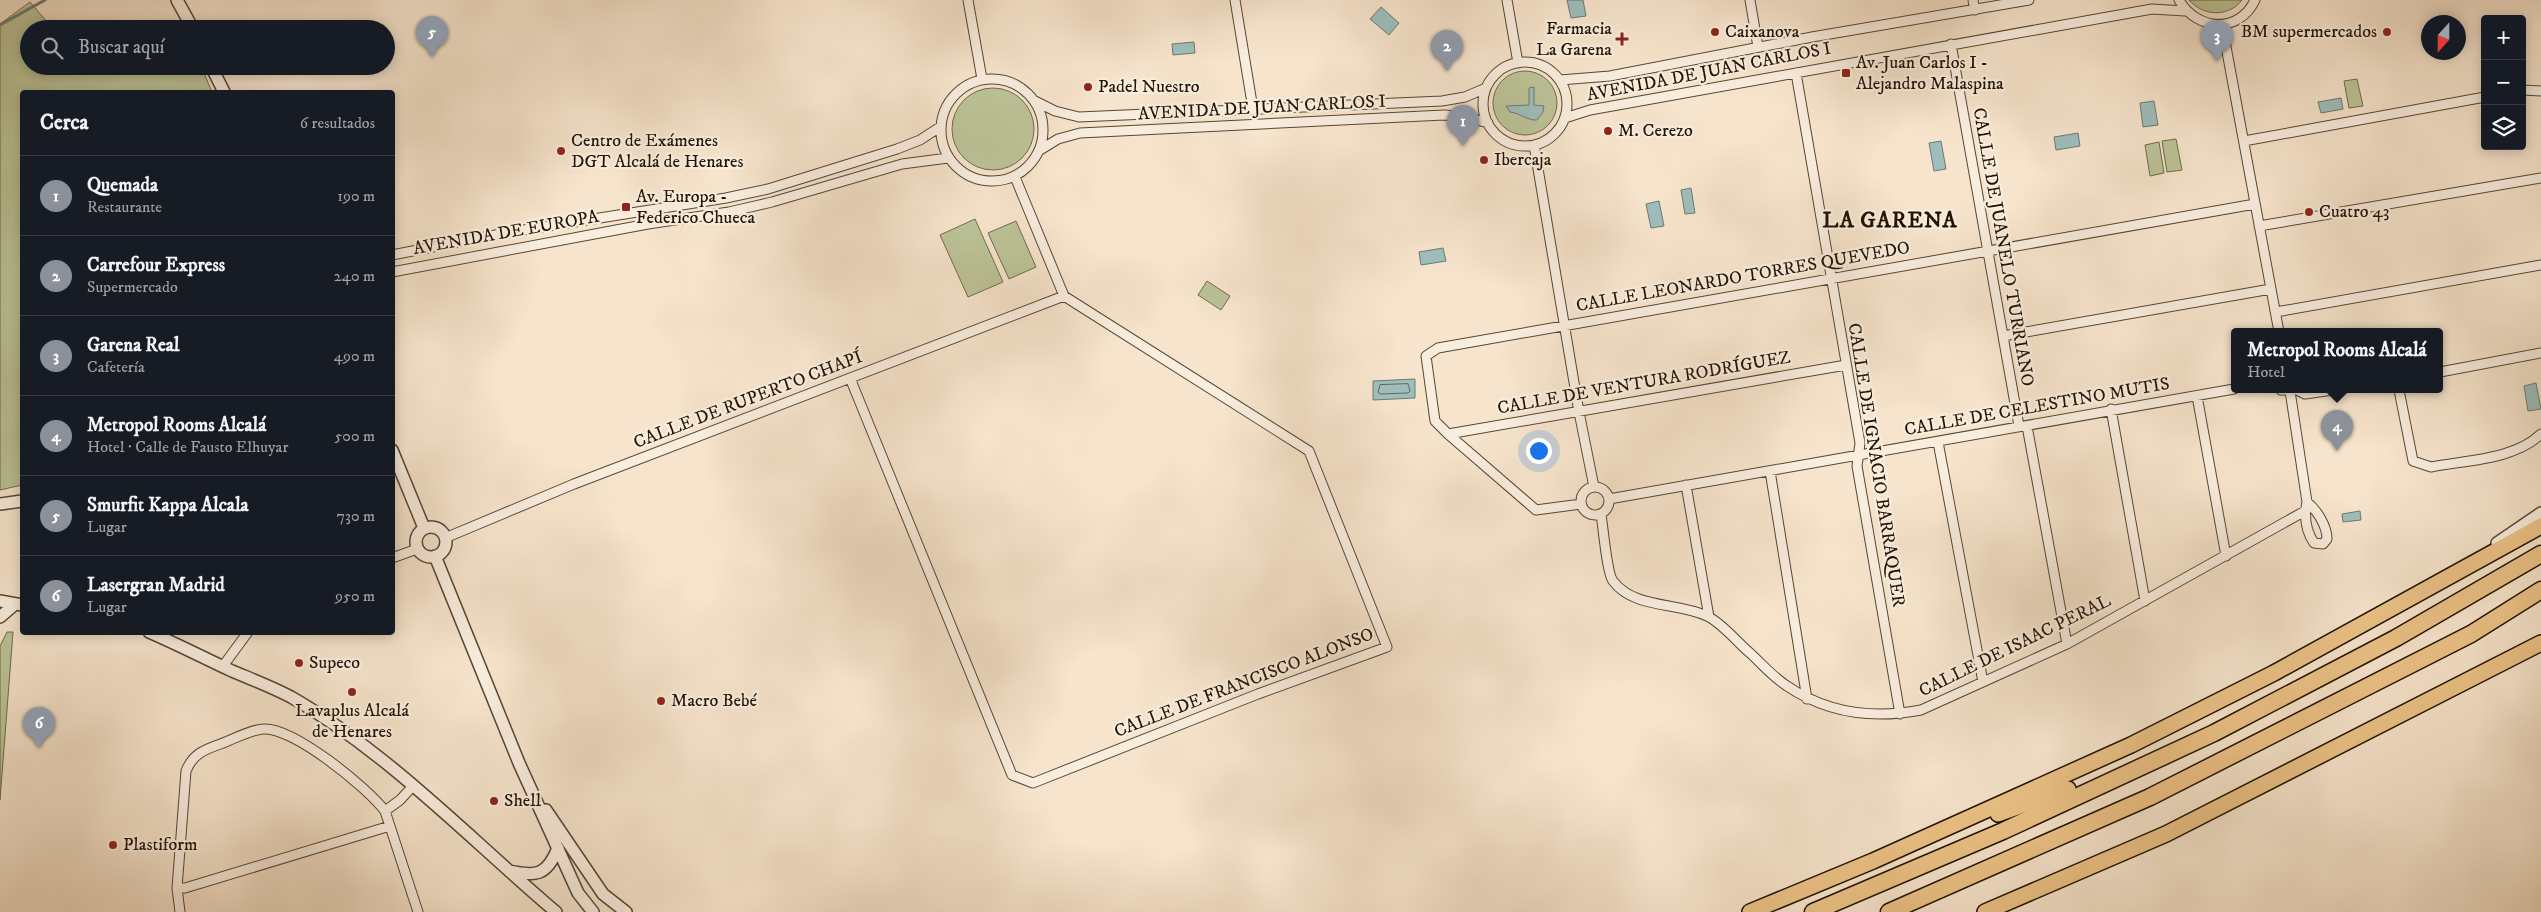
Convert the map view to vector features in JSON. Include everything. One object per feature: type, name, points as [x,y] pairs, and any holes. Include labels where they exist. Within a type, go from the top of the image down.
[{"type":"highway","points":[[1750,912],[1873,861],[2131,745],[2274,673],[2541,526]]},
{"type":"highway","points":[[1813,912],[2003,831],[2205,737],[2396,638],[2541,554]]},
{"type":"highway","points":[[1889,912],[2159,793],[2471,634],[2541,590]]},
{"type":"highway","points":[[2485,671],[2541,636]]},
{"type":"highway","points":[[1873,861],[2068,789],[2201,727],[2321,664],[2396,638]]},
{"type":"highway","points":[[1984,912],[2166,834],[2316,759],[2541,642]]},
{"type":"street","points":[[177,0],[188,20]]},
{"type":"street","points":[[968,0],[982,79]]},
{"type":"street","points":[[1235,0],[1253,109]]},
{"type":"street","points":[[1507,0],[1518,63]]},
{"type":"street","points":[[1750,0],[1758,47]]},
{"type":"street","points":[[1973,0],[1975,10]]},
{"type":"street","name":"AVENIDA DE JUAN CARLOS I","points":[[1560,80],[1610,76],[1758,47],[2029,0]]},
{"type":"street","points":[[2179,0],[2185,11],[2199,21],[2222,25],[2244,15],[2256,0]]},
{"type":"street","name":"AVENIDA DE JUAN CARLOS I","points":[[1565,118],[1590,110],[2152,9],[2185,11]]},
{"type":"street","points":[[2222,25],[2278,328]]},
{"type":"street","name":"CALLE DE JUANELO TURRIANO","points":[[1951,44],[2003,336],[2067,644]]},
{"type":"street","points":[[1518,63],[1542,65],[1560,80],[1566,92],[1568,105],[1565,118],[1558,131],[1547,140],[1534,146],[1520,146],[1507,142],[1496,134],[1488,123],[1484,100],[1486,88],[1499,72],[1518,63]]},
{"type":"street","name":"CALLE DE IGNACIO BARRAQUER","points":[[1796,73],[1830,279],[1860,443],[1857,466],[1900,714]]},
{"type":"street","points":[[216,75],[223,90]]},
{"type":"street","points":[[982,79],[1012,82],[1024,90],[1035,102],[1042,118],[1044,133],[1040,150],[1030,165],[1015,176],[1000,181],[986,181],[971,177],[958,169],[948,158],[942,143],[940,127],[944,110],[954,96],[965,86],[982,79]]},
{"type":"street","name":"AVENIDA DE JUAN CARLOS I","points":[[1035,102],[1055,111],[1079,116],[1442,101],[1465,97],[1486,88]]},
{"type":"street","points":[[2526,90],[2541,91]]},
{"type":"street","points":[[2244,141],[2481,98]]},
{"type":"street","name":"AVENIDA DE JUAN CARLOS I","points":[[1040,150],[1058,140],[1080,133],[1444,115],[1467,117],[1488,123]]},
{"type":"street","name":"AVENIDA DE EUROPA","points":[[395,254],[511,232],[726,198],[768,189],[896,150],[920,140],[940,127]]},
{"type":"street","points":[[1534,146],[1579,412],[1594,487]]},
{"type":"street","name":"AVENIDA DE EUROPA","points":[[395,271],[648,224],[729,212],[772,202],[902,164],[948,158]]},
{"type":"street","points":[[1015,176],[1064,296]]},
{"type":"street","points":[[2259,226],[2541,178]]},
{"type":"street","name":"CALLE LEONARDO TORRES QUEVEDO","points":[[1448,434],[1435,421],[1426,356],[1438,348],[1564,324],[2255,204]]},
{"type":"street","points":[[2276,312],[2541,265]]},
{"type":"street","points":[[2003,336],[2271,289]]},
{"type":"street","name":"CALLE DE FRANCISCO ALONSO","points":[[850,378],[1012,775],[1033,783],[1258,694],[1387,646],[1309,451],[1064,296]]},
{"type":"street","name":"CALLE DE RUPERTO CHAPÍ","points":[[445,538],[574,484],[1064,296]]},
{"type":"street","points":[[2443,371],[2541,353]]},
{"type":"street","name":"CALLE DE VENTURA RODRÍGUEZ","points":[[1448,434],[1846,364]]},
{"type":"street","name":"CALLE DE CELESTINO MUTIS","points":[[1610,499],[1938,442],[2112,409],[2231,390]]},
{"type":"street","points":[[2290,393],[2307,502],[2305,511],[2309,534],[2314,543],[2323,544],[2328,539],[2327,532],[2314,508],[2307,502]]},
{"type":"street","points":[[2400,393],[2413,462],[2422,466],[2431,467],[2516,451],[2532,442],[2541,434]]},
{"type":"street","points":[[2197,396],[2226,556]]},
{"type":"street","points":[[2112,409],[2145,601]]},
{"type":"street","points":[[1448,434],[1536,510],[1582,504]]},
{"type":"street","points":[[1938,442],[1983,682]]},
{"type":"street","points":[[395,457],[424,528]]},
{"type":"street","points":[[1770,471],[1807,699]]},
{"type":"street","points":[[1686,485],[1709,617]]},
{"type":"street","points":[[1594,487],[1606,492],[1610,499],[1608,508],[1601,514],[1591,515],[1582,504],[1582,498],[1588,490],[1594,487]]},
{"type":"street","points":[[0,504],[20,501]]},
{"type":"street","name":"CALLE DE ISAAC PERAL","points":[[1601,514],[1611,580],[1627,595],[1644,601],[1683,607],[1709,617],[1785,685],[1807,699],[1866,715],[1900,714],[1921,710],[2067,644],[2305,511]]},
{"type":"street","points":[[2441,582],[2541,513]]},
{"type":"street","points":[[424,528],[437,528],[445,538],[444,549],[435,556],[425,556],[417,549],[416,536],[424,528]]},
{"type":"street","points":[[395,557],[417,549]]},
{"type":"street","points":[[435,556],[532,790],[578,894],[593,912]]},
{"type":"street","points":[[0,601],[18,605]]},
{"type":"street","points":[[0,617],[18,605]]},
{"type":"street","points":[[156,635],[290,697],[353,738],[443,810],[508,871],[556,912]]},
{"type":"street","points":[[223,666],[246,635]]},
{"type":"street","points":[[180,912],[177,888],[186,772],[190,761],[195,755],[205,750],[253,731],[264,729],[294,737],[357,784],[385,811],[418,912]]},
{"type":"street","points":[[385,811],[400,800],[413,786]]},
{"type":"street","points":[[532,790],[603,894],[626,912]]},
{"type":"street","points":[[177,888],[185,888],[390,826]]},
{"type":"street","points":[[508,871],[524,874],[544,871],[552,863],[558,848]]},
{"type":"green space","points":[[2189,0],[2242,0],[2230,10],[2216,13],[2201,9]]},
{"type":"green space","points":[[30,2],[45,20],[20,20],[20,75],[205,75],[211,90],[20,90],[20,485],[0,490],[0,24]]},
{"type":"green space","points":[[1519,71],[1531,71],[1548,80],[1555,91],[1557,103],[1555,115],[1548,126],[1531,135],[1519,135],[1507,130],[1498,121],[1493,109],[1493,97],[1498,85],[1507,76]]},
{"type":"green space","points":[[2357,79],[2363,106],[2349,108],[2344,81]]},
{"type":"green space","points":[[993,88],[1009,92],[1022,100],[1030,113],[1034,129],[1030,145],[1022,158],[1009,166],[993,170],[977,166],[964,158],[956,145],[952,129],[956,113],[964,100],[977,92]]},
{"type":"green space","points":[[2176,139],[2182,170],[2167,172],[2162,141]]},
{"type":"green space","points":[[2159,142],[2164,173],[2150,176],[2145,145]]},
{"type":"green space","points":[[975,219],[1003,282],[968,297],[940,235]]},
{"type":"green space","points":[[1016,221],[1036,267],[1009,279],[988,233]]},
{"type":"green space","points":[[1207,281],[1230,296],[1221,310],[1198,295]]},
{"type":"green space","points":[[7,632],[13,632],[0,800],[0,646]]},
{"type":"water","points":[[1567,0],[1583,0],[1586,16],[1571,18]]},
{"type":"water","points":[[1381,7],[1399,23],[1389,35],[1370,19]]},
{"type":"water","points":[[1194,42],[1195,53],[1173,55],[1172,44]]},
{"type":"water","points":[[1534,87],[1534,105],[1544,106],[1543,112],[1537,120],[1510,112],[1506,106],[1529,105],[1529,88]]},
{"type":"water","points":[[2341,98],[2343,109],[2321,113],[2318,102]]},
{"type":"water","points":[[2154,101],[2158,125],[2143,127],[2140,103]]},
{"type":"water","points":[[2078,133],[2080,146],[2056,150],[2054,137]]},
{"type":"water","points":[[1941,141],[1946,169],[1934,171],[1929,143]]},
{"type":"water","points":[[1691,188],[1695,213],[1685,214],[1681,190]]},
{"type":"water","points":[[1659,201],[1664,226],[1651,228],[1646,204]]},
{"type":"water","points":[[1443,248],[1446,261],[1421,265],[1419,252]]},
{"type":"water","points":[[1415,379],[1415,398],[1373,400],[1373,381]]},
{"type":"water","points":[[2536,383],[2541,409],[2528,411],[2524,386]]},
{"type":"water","points":[[2360,511],[2361,520],[2343,522],[2342,514]]},
{"type":"waterway","points":[[0,25],[45,0]]},
{"type":"place","name":"Caixanova","points":[[1715,32]]},
{"type":"place","name":"BM supermercados","points":[[2387,32]]},
{"type":"place","name":"Farmacia La Garena","points":[[1622,39]]},
{"type":"place","name":"Smurfit Kappa Alcala","points":[[432,57]]},
{"type":"place","name":"Garena Real","points":[[2217,61]]},
{"type":"place","name":"Carrefour Express","points":[[1447,71]]},
{"type":"place","name":"Av. Juan Carlos I - Alejandro Malaspina","points":[[1846,73]]},
{"type":"place","name":"Padel Nuestro","points":[[1088,87]]},
{"type":"place","name":"M. Cerezo","points":[[1608,131]]},
{"type":"place","name":"Quemada","points":[[1463,146]]},
{"type":"place","name":"Centro de Exámenes DGT Alcalá de Henares","points":[[561,151]]},
{"type":"place","name":"Ibercaja","points":[[1484,160]]},
{"type":"place","name":"Av. Europa - Federico Chueca","points":[[626,207]]},
{"type":"place","name":"Cuatro 43","points":[[2309,212]]},
{"type":"place","name":"Metropol Rooms Alcalá","points":[[2337,451]]},
{"type":"place","name":"Supeco","points":[[299,663]]},
{"type":"place","name":"Lavaplus Alcalá de Henares","points":[[352,692]]},
{"type":"place","name":"Macro Bebé","points":[[661,701]]},
{"type":"place","name":"Lasergran Madrid","points":[[39,748]]},
{"type":"place","name":"Shell","points":[[494,801]]},
{"type":"place","name":"Plastiform","points":[[113,845]]},
{"type":"district","name":"LA GARENA","points":[[1890,220]]}]
